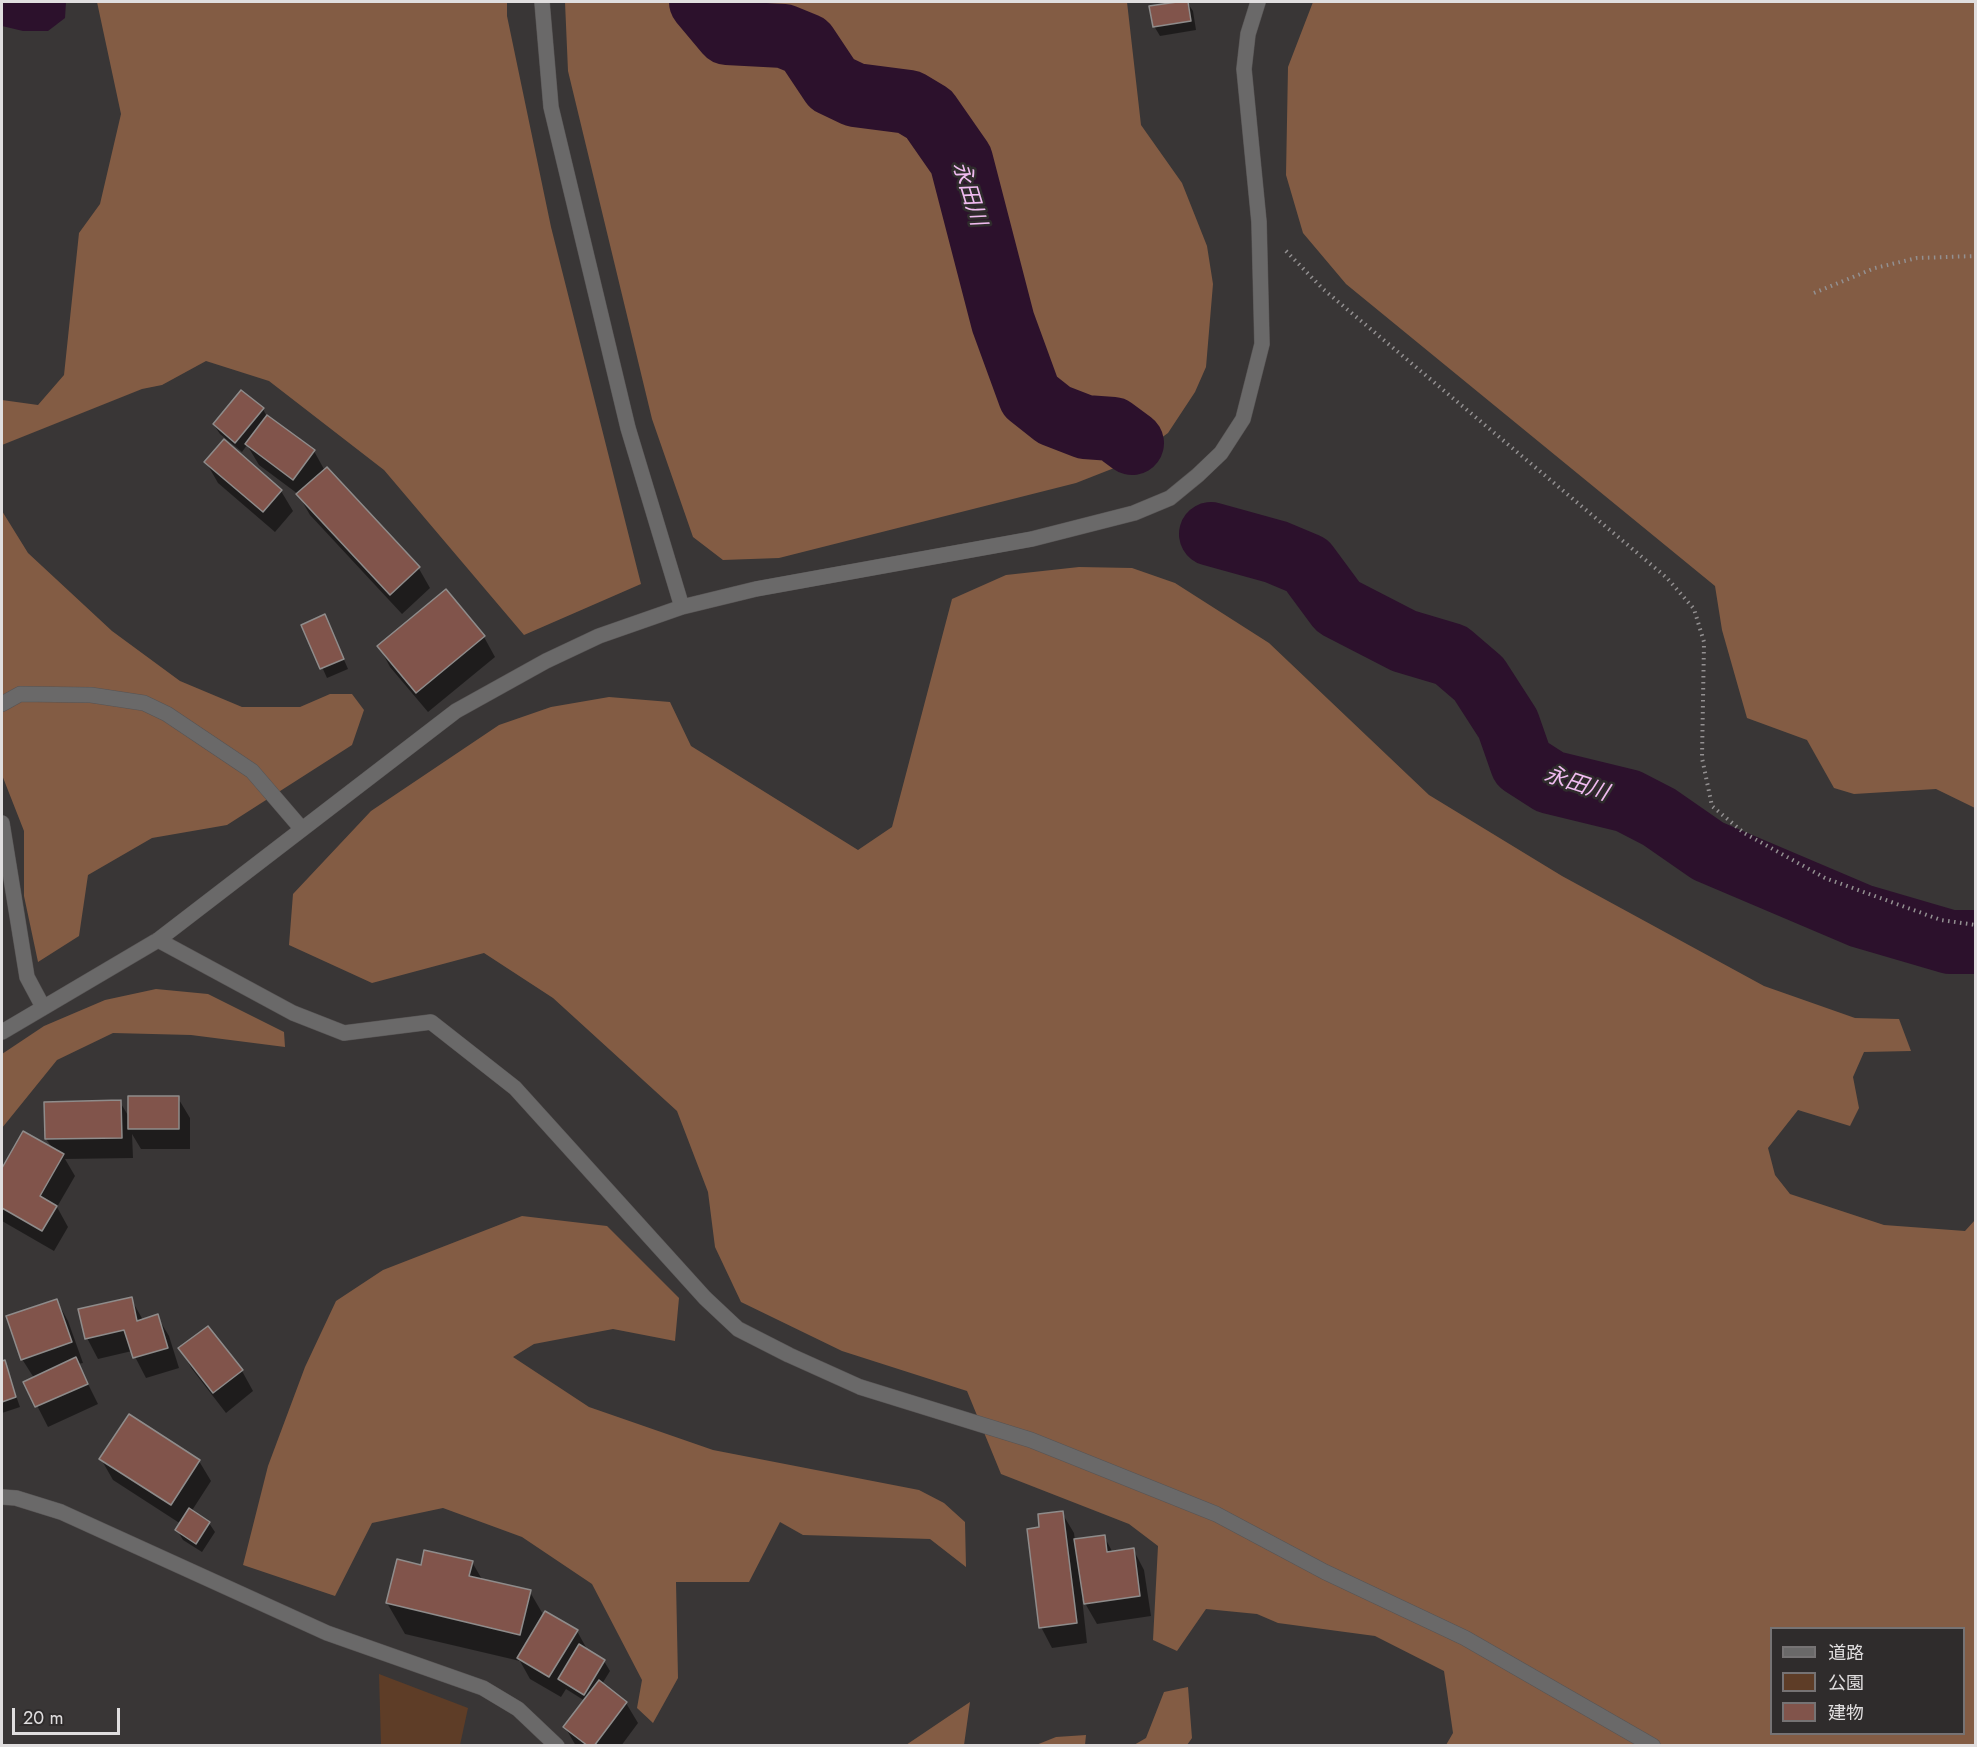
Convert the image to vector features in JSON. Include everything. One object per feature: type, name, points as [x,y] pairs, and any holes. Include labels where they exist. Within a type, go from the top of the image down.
[{"type":"street","points":[[542,2],[551,107],[628,428],[681,607]]},
{"type":"street","points":[[2,1032],[158,940],[456,711],[546,661],[599,636],[681,607],[756,589],[1032,539],[1134,513],[1170,498],[1221,453],[1243,419],[1262,344],[1259,222],[1244,69],[1248,34],[1258,2]]},
{"type":"street","points":[[2,704],[20,694],[91,695],[144,703],[184,725],[252,771],[301,828]]},
{"type":"street","points":[[2,823],[27,977],[43,1007]]},
{"type":"street","points":[[158,940],[293,1013],[344,1033],[430,1022],[515,1088],[705,1298],[738,1329],[789,1356],[860,1387],[1031,1440],[1216,1514],[1325,1572],[1465,1638],[1653,1746]]},
{"type":"street","points":[[2,1497],[16,1498],[61,1512],[327,1633],[483,1688],[518,1709],[557,1746]]},
{"type":"path","points":[[1259,222],[1323,290],[1667,578],[1694,609],[1704,642],[1702,758],[1712,806],[1744,833],[1826,878],[1941,920],[1976,926]]},
{"type":"path","points":[[1814,293],[1875,268],[1917,258],[1976,256]]},
{"type":"green space","points":[[379,1674],[468,1708],[460,1745],[381,1745]]},
{"type":"shaded area","points":[[2,2],[66,2],[65,18],[48,31],[23,31],[2,26]]},
{"type":"shaded area","points":[[97,2],[507,2],[507,16],[551,227],[641,584],[524,635],[384,470],[269,381],[206,361],[162,385],[142,389],[2,445],[2,400],[38,405],[64,375],[79,233],[100,204],[121,114]]},
{"type":"shaded area","points":[[565,2],[1127,2],[1141,125],[1182,183],[1207,246],[1213,284],[1206,367],[1195,392],[1168,433],[1127,463],[1076,483],[779,558],[723,560],[693,537],[652,419],[568,71]]},
{"type":"shaded area","points":[[1313,2],[1975,2],[1975,808],[1936,789],[1854,794],[1834,788],[1807,740],[1747,718],[1722,630],[1715,586],[1346,284],[1303,233],[1286,175],[1288,67]]},
{"type":"shaded area","points":[[2,511],[28,553],[112,631],[180,681],[242,707],[300,707],[330,694],[352,694],[364,710],[352,745],[227,825],[152,838],[88,875],[79,936],[38,962],[24,896],[24,831],[2,775]]},
{"type":"shaded area","points":[[1079,567],[1132,568],[1175,583],[1269,643],[1429,795],[1562,876],[1764,986],[1855,1018],[1899,1019],[1911,1051],[1864,1052],[1853,1077],[1859,1108],[1850,1126],[1798,1110],[1768,1148],[1775,1175],[1790,1194],[1884,1225],[1965,1231],[1975,1220],[1975,1745],[1446,1745],[1453,1733],[1444,1671],[1375,1636],[1278,1623],[1257,1614],[1206,1609],[1177,1651],[1153,1640],[1158,1546],[1129,1524],[1001,1474],[967,1391],[842,1351],[741,1302],[715,1247],[708,1192],[677,1111],[553,998],[484,953],[372,983],[289,945],[293,894],[371,811],[499,725],[551,707],[609,697],[670,702],[691,746],[858,850],[892,827],[952,599],[1006,575]]},
{"type":"shaded area","points":[[156,989],[208,994],[284,1032],[285,1047],[191,1035],[113,1033],[57,1060],[2,1128],[2,1054],[44,1026],[105,1000]]},
{"type":"shaded area","points":[[522,1216],[607,1226],[679,1298],[675,1341],[613,1329],[534,1344],[513,1357],[589,1407],[713,1450],[919,1490],[944,1503],[965,1522],[966,1567],[930,1539],[803,1535],[780,1522],[749,1582],[676,1582],[678,1678],[653,1723],[637,1708],[642,1680],[592,1584],[522,1537],[443,1508],[372,1523],[335,1596],[243,1565],[268,1466],[305,1367],[336,1301],[383,1270]]},
{"type":"shaded area","points":[[1188,1687],[1192,1738],[1187,1745],[1134,1745],[1146,1738],[1164,1692]]},
{"type":"shaded area","points":[[970,1702],[964,1745],[906,1745],[949,1716]]},
{"type":"shaded area","points":[[1086,1735],[1085,1745],[1036,1745],[1056,1737]]},
{"type":"building","points":[[1188,2],[1191,21],[1153,27],[1149,6]]},
{"type":"building","points":[[241,390],[264,408],[235,443],[213,424]]},
{"type":"building","points":[[267,415],[315,450],[293,480],[245,444]]},
{"type":"building","points":[[224,439],[282,490],[263,512],[204,462]]},
{"type":"building","points":[[327,467],[420,567],[390,595],[296,494]]},
{"type":"building","points":[[446,589],[485,636],[416,693],[377,646]]},
{"type":"building","points":[[325,614],[344,659],[320,669],[301,625]]},
{"type":"building","points":[[128,1096],[179,1096],[179,1129],[128,1129]]},
{"type":"building","points":[[121,1100],[122,1138],[45,1139],[44,1102]]},
{"type":"building","points":[[23,1131],[64,1154],[40,1196],[57,1206],[42,1231],[2,1208],[2,1168]]},
{"type":"building","points":[[132,1297],[137,1321],[158,1314],[168,1348],[133,1358],[124,1330],[85,1339],[78,1309]]},
{"type":"building","points":[[57,1299],[72,1342],[21,1360],[6,1316]]},
{"type":"building","points":[[208,1326],[243,1370],[213,1393],[178,1348]]},
{"type":"building","points":[[76,1357],[88,1384],[35,1407],[23,1382]]},
{"type":"building","points":[[5,1360],[16,1397],[2,1402],[2,1361]]},
{"type":"building","points":[[129,1414],[200,1460],[171,1505],[99,1459]]},
{"type":"building","points":[[189,1508],[210,1522],[196,1544],[175,1530]]},
{"type":"building","points":[[1063,1511],[1077,1623],[1039,1628],[1027,1529],[1039,1527],[1038,1514]]},
{"type":"building","points":[[1105,1535],[1107,1552],[1134,1548],[1140,1596],[1084,1604],[1074,1539]]},
{"type":"building","points":[[424,1550],[473,1561],[469,1576],[531,1590],[520,1635],[386,1603],[397,1559],[421,1565]]},
{"type":"building","points":[[545,1611],[578,1630],[549,1677],[517,1658]]},
{"type":"building","points":[[579,1644],[605,1660],[584,1695],[558,1679]]},
{"type":"building","points":[[599,1680],[627,1702],[594,1746],[588,1746],[563,1727]]},
{"type":"waterway","name":"永田川","points":[[701,2],[727,33],[784,36],[806,45],[832,84],[855,95],[909,102],[929,114],[961,160],[1003,322],[1030,396],[1054,415],[1085,427],[1113,429],[1132,443]]},
{"type":"waterway","name":"永田川","points":[[1211,534],[1276,552],[1307,565],[1338,607],[1404,641],[1451,655],[1479,679],[1508,724],[1522,764],[1550,782],[1628,801],[1659,817],[1708,851],[1861,916],[1950,942],[1976,942]]}]
